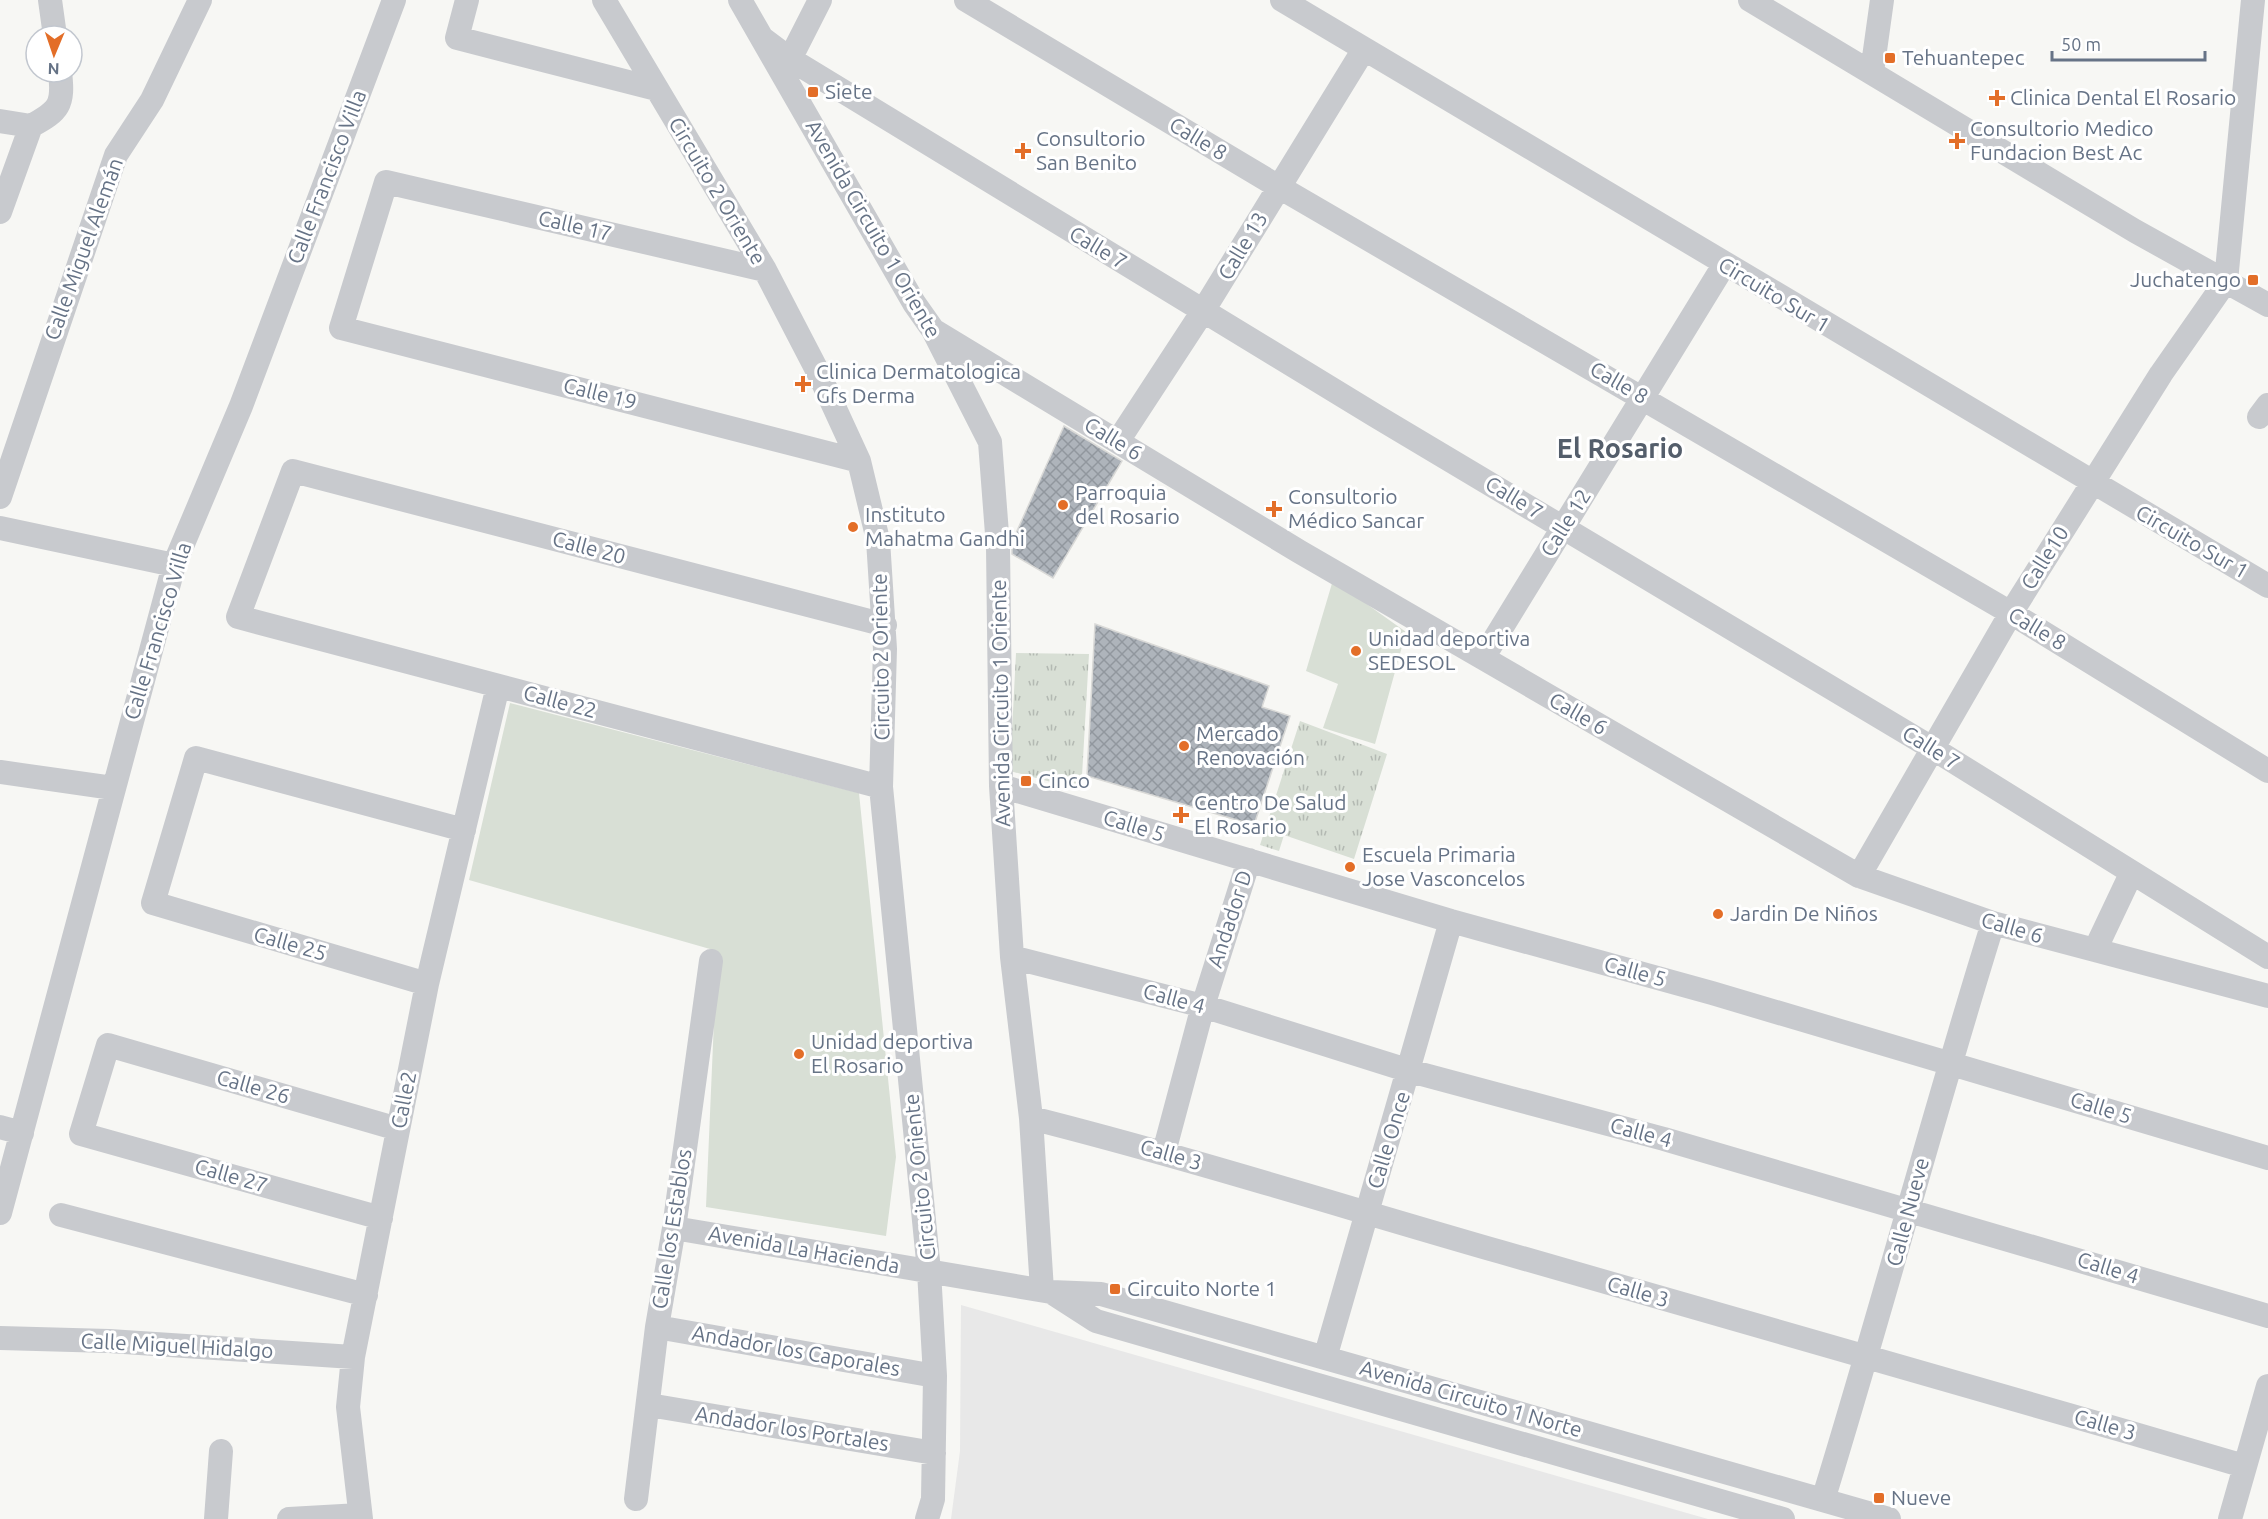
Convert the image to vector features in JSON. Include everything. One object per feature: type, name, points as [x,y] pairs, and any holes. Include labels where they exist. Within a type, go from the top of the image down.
[{"type":"street","points":[[50,0],[53,24]]},
{"type":"street","name":"Calle Miguel Alemán","points":[[0,497],[8,438],[116,155],[152,100],[200,0]]},
{"type":"street","name":"Calle Francisco Villa","points":[[0,1213],[11,1130],[113,788],[174,565],[241,406],[394,0]]},
{"type":"street","points":[[466,0],[457,38],[656,89]]},
{"type":"street","name":"Circuito 2 Oriente","points":[[604,0],[765,270],[819,375],[859,461],[878,540],[885,625],[881,787],[929,1271],[935,1376],[933,1499],[927,1519]]},
{"type":"street","name":"Avenida Circuito 1 Oriente","points":[[740,0],[914,303],[933,330],[990,442],[998,547],[1001,786],[1012,957],[1031,1118],[1046,1291]]},
{"type":"street","points":[[790,59],[820,0]]},
{"type":"street","name":"Calle 8","points":[[966,0],[1279,187],[1644,397],[1823,506],[2011,613],[2268,771]]},
{"type":"street","name":"Circuito Sur 1","points":[[1282,0],[1724,265],[2268,586]]},
{"type":"street","points":[[1750,0],[2125,226],[2268,305]]},
{"type":"street","points":[[1872,72],[1882,0]]},
{"type":"street","points":[[2226,281],[2254,0],[2268,10]]},
{"type":"street","name":"Calle 7","points":[[762,38],[790,59],[1203,312],[1932,748],[2131,874],[2268,957]]},
{"type":"street","name":"Calle 13","points":[[1118,441],[1203,312],[1364,49]]},
{"type":"street","points":[[0,121],[31,126],[54,114],[63,94],[62,84]]},
{"type":"street","points":[[0,212],[31,126]]},
{"type":"street","name":"Calle 17","points":[[341,328],[386,182],[765,270]]},
{"type":"street","name":"Calle 12","points":[[1483,658],[1724,265]]},
{"type":"street","name":"Calle10","points":[[1859,876],[2011,613],[2161,374],[2226,281]]},
{"type":"street","name":"Calle 19","points":[[341,328],[859,461]]},
{"type":"street","name":"Calle 6","points":[[933,330],[1300,552],[1859,876],[1993,924],[2268,996]]},
{"type":"street","name":"Calle 20","points":[[238,617],[292,471],[885,625]]},
{"type":"street","points":[[0,528],[174,565]]},
{"type":"street","name":"Calle 22","points":[[238,617],[881,787]]},
{"type":"street","name":"Calle2","points":[[361,1517],[348,1407],[353,1357],[427,984],[498,686]]},
{"type":"street","name":"Calle 25","points":[[427,984],[153,903],[196,758],[464,830]]},
{"type":"street","points":[[0,772],[113,788]]},
{"type":"street","name":"Calle 5","points":[[1001,786],[1451,921],[1712,993],[2268,1158]]},
{"type":"street","name":"Andador D","points":[[1164,1152],[1203,1006],[1249,860]]},
{"type":"street","points":[[2095,950],[2131,874]]},
{"type":"street","name":"Calle Once","points":[[1326,1358],[1410,1071],[1451,921]]},
{"type":"street","name":"Calle Nueve","points":[[1823,1500],[1868,1355],[1949,1063],[1993,924]]},
{"type":"street","name":"Calle 4","points":[[1012,957],[1203,1006],[1410,1071],[1664,1139],[2268,1316]]},
{"type":"street","name":"Calle los Establos","points":[[636,1499],[650,1405],[657,1327],[674,1228],[711,960]]},
{"type":"street","name":"Calle 26","points":[[81,1134],[108,1045],[398,1129]]},
{"type":"street","name":"Calle 3","points":[[1031,1118],[1164,1152],[1367,1214],[1868,1355],[2244,1466]]},
{"type":"street","name":"Calle 27","points":[[81,1134],[381,1218]]},
{"type":"street","points":[[62,1215],[366,1295]]},
{"type":"street","name":"Avenida La Hacienda","points":[[674,1228],[1046,1291]]},
{"type":"street","name":"Avenida Circuito 1 Norte","points":[[1046,1291],[1101,1294],[1889,1519]]},
{"type":"street","name":"Avenida Circuito 1 Norte","points":[[1046,1291],[1096,1321],[1783,1519]]},
{"type":"street","name":"Andador los Caporales","points":[[657,1327],[935,1376]]},
{"type":"street","name":"Calle Miguel Hidalgo","points":[[0,1338],[109,1341],[353,1357]]},
{"type":"street","points":[[2230,1519],[2268,1386]]},
{"type":"street","name":"Andador los Portales","points":[[650,1405],[934,1453]]},
{"type":"street","points":[[216,1519],[221,1451]]},
{"type":"street","points":[[289,1519],[361,1517]]},
{"type":"shaded area","points":[[961,1305],[1708,1519],[951,1519],[960,1451]]},
{"type":"green space","name":"Unidad deportiva SEDESOL","points":[[1333,580],[1406,632],[1375,744],[1323,728],[1338,684],[1306,671]]},
{"type":"green space","points":[[1016,653],[1089,654],[1082,776],[1077,789],[1010,771]]},
{"type":"green space","name":"Unidad deportiva El Rosario","points":[[510,703],[859,793],[896,1157],[886,1236],[706,1207],[717,951],[469,880]]},
{"type":"green space","points":[[1300,721],[1387,754],[1354,859],[1284,835],[1279,851],[1260,845]]},
{"type":"building","name":"Parroquia del Rosario","points":[[1064,426],[1122,461],[1053,578],[1012,554],[1012,542]]},
{"type":"building","name":"Mercado Renovación","points":[[1095,624],[1269,686],[1262,707],[1290,716],[1254,825],[1087,776]]},
{"type":"place","name":"Tehuantepec","points":[[1890,58]]},
{"type":"place","name":"Siete","points":[[813,92]]},
{"type":"place","name":"Clinica Dental El Rosario","points":[[1997,98]]},
{"type":"place","name":"Consultorio Medico Fundacion Best Ac","points":[[1957,141]]},
{"type":"place","name":"Consultorio San Benito","points":[[1023,151]]},
{"type":"place","name":"Juchatengo","points":[[2253,280]]},
{"type":"place","name":"Clinica Dermatologica Gfs Derma","points":[[803,384]]},
{"type":"place","name":"Parroquia del Rosario","points":[[1063,505]]},
{"type":"place","name":"Consultorio Médico Sancar","points":[[1274,509]]},
{"type":"place","name":"Instituto Mahatma Gandhi","points":[[853,527]]},
{"type":"place","name":"Unidad deportiva SEDESOL","points":[[1356,651]]},
{"type":"place","name":"Mercado Renovación","points":[[1184,746]]},
{"type":"place","name":"Cinco","points":[[1026,781]]},
{"type":"place","name":"Centro De Salud El Rosario","points":[[1181,815]]},
{"type":"place","name":"Escuela Primaria Jose Vasconcelos","points":[[1350,867]]},
{"type":"place","name":"Jardin De Niños","points":[[1718,914]]},
{"type":"place","name":"Unidad deportiva El Rosario","points":[[799,1054]]},
{"type":"place","name":"Circuito Norte 1","points":[[1115,1289]]},
{"type":"place","name":"Nueve","points":[[1879,1498]]},
{"type":"district","name":"El Rosario","points":[[1620,449]]}]
